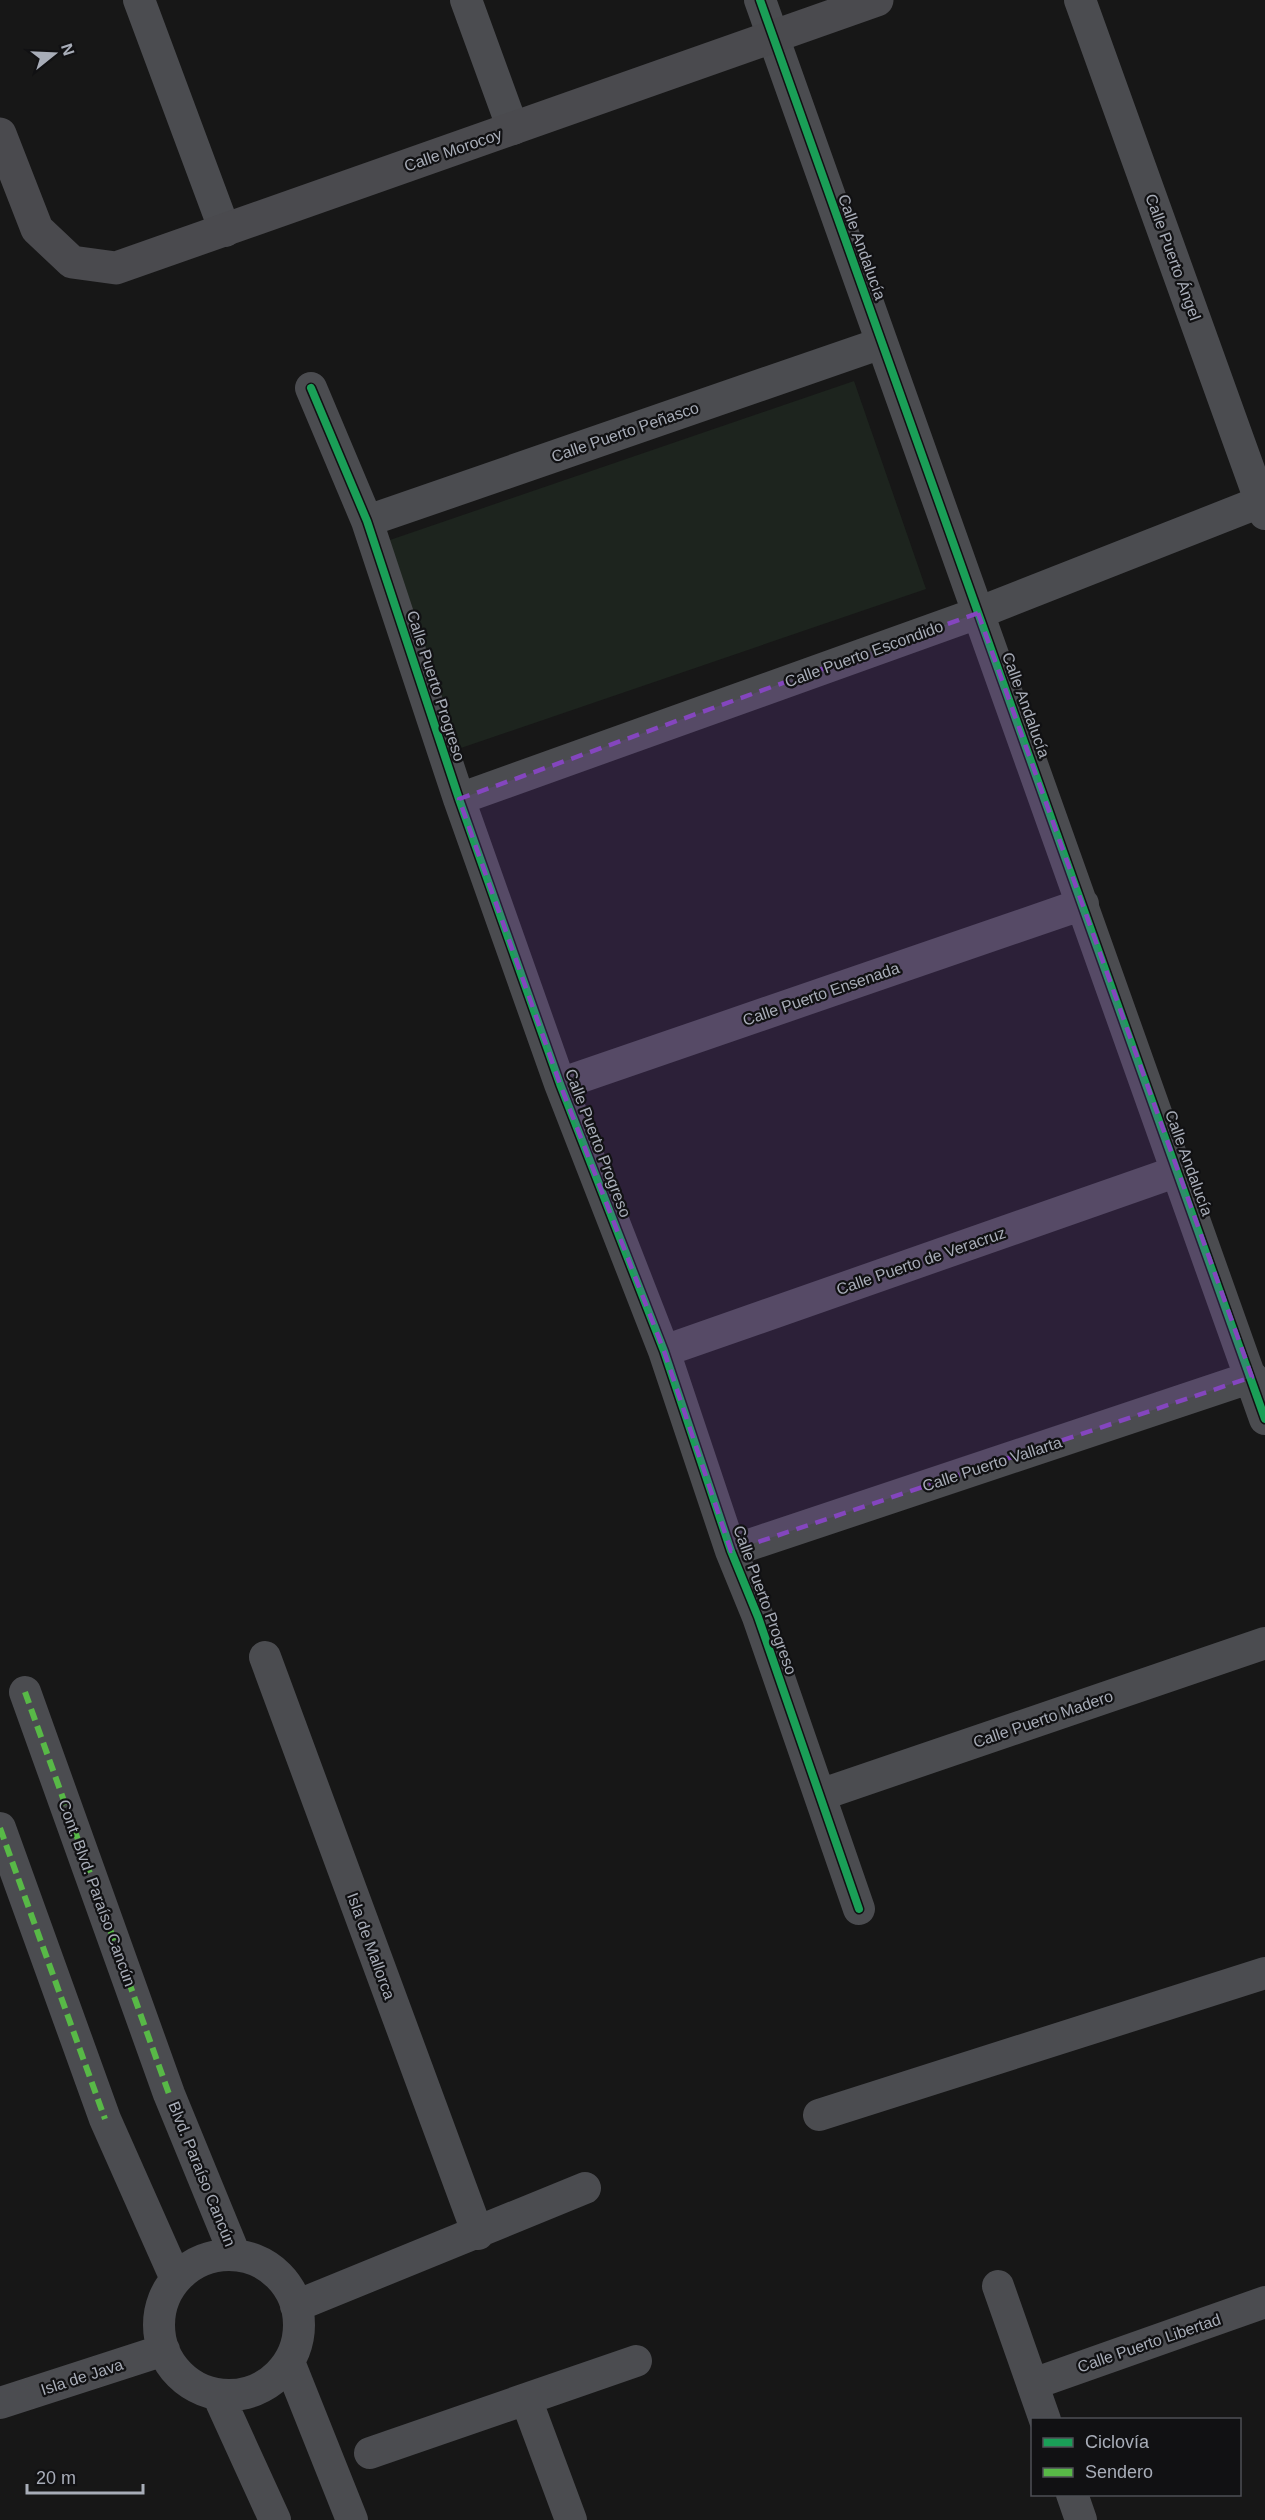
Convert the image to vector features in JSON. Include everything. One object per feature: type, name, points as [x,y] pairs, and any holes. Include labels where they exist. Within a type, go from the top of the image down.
[{"type":"main road","name":"Calle Morocoy","points":[[0,134],[37,229],[72,262],[116,268],[877,0]]},
{"type":"street","points":[[139,0],[225,231]]},
{"type":"street","points":[[466,0],[513,129]]},
{"type":"street","name":"Calle Andalucía","points":[[760,0],[1252,1377],[1265,1419]]},
{"type":"street","name":"Calle Puerto Ángel","points":[[1080,0],[1264,505]]},
{"type":"street","name":"Calle Puerto Peñasco","points":[[367,521],[882,344]]},
{"type":"street","name":"Calle Puerto Progreso","points":[[310,388],[367,521],[459,799],[560,1084],[664,1351],[859,1909]]},
{"type":"street","name":"Calle Puerto Escondido","points":[[459,799],[978,613],[1264,505]]},
{"type":"street","name":"Calle Puerto Ensenada","points":[[560,1084],[1083,904]]},
{"type":"street","name":"Calle Puerto de Veracruz","points":[[664,1351],[1178,1171]]},
{"type":"street","name":"Calle Puerto Vallarta","points":[[732,1551],[1252,1377]]},
{"type":"street","name":"Calle Puerto Madero","points":[[820,1796],[1265,1643]]},
{"type":"street","name":"Isla de Mallorca","points":[[265,1657],[478,2234]]},
{"type":"street","name":"Cont. Blvd. Paraíso Cancún","points":[[25,1692],[169,2094]]},
{"type":"street","points":[[0,1828],[105,2120],[176,2279]]},
{"type":"street","points":[[819,2115],[1265,1972]]},
{"type":"street","name":"Blvd. Paraíso Cancún","points":[[169,2094],[235,2255]]},
{"type":"street","points":[[296,2306],[478,2234],[585,2188]]},
{"type":"street","points":[[235,2255],[274,2272],[288,2287],[296,2306],[299,2326],[297,2345],[289,2362],[275,2378],[258,2389],[238,2395],[218,2395],[195,2386],[176,2371],[164,2350],[159,2331],[159,2312],[166,2294],[176,2279],[193,2264],[214,2256],[235,2255]]},
{"type":"street","points":[[998,2286],[1044,2418]]},
{"type":"street","name":"Calle Puerto Libertad","points":[[1033,2384],[1265,2302]]},
{"type":"street","name":"Isla de Java","points":[[0,2403],[164,2350]]},
{"type":"street","points":[[370,2453],[636,2361]]},
{"type":"street","points":[[289,2362],[352,2520]]},
{"type":"street","points":[[218,2395],[275,2520]]},
{"type":"street","points":[[526,2399],[571,2520]]},
{"type":"street","points":[[1073,2496],[1081,2520]]},
{"type":"highlighted area","points":[[978,613],[1252,1377],[731,1551],[664,1351],[560,1084],[459,799]]},
{"type":"shaded area","points":[[854,381],[926,589],[458,749],[387,541]]},
{"type":"marked path","points":[[25,1692],[169,2094]]},
{"type":"marked path","points":[[0,1828],[105,2119]]},
{"type":"cycle path","points":[[760,0],[1265,1419]]},
{"type":"cycle path","points":[[311,388],[367,521],[459,799],[560,1084],[664,1351],[731,1551],[758,1617],[859,1909]]}]
